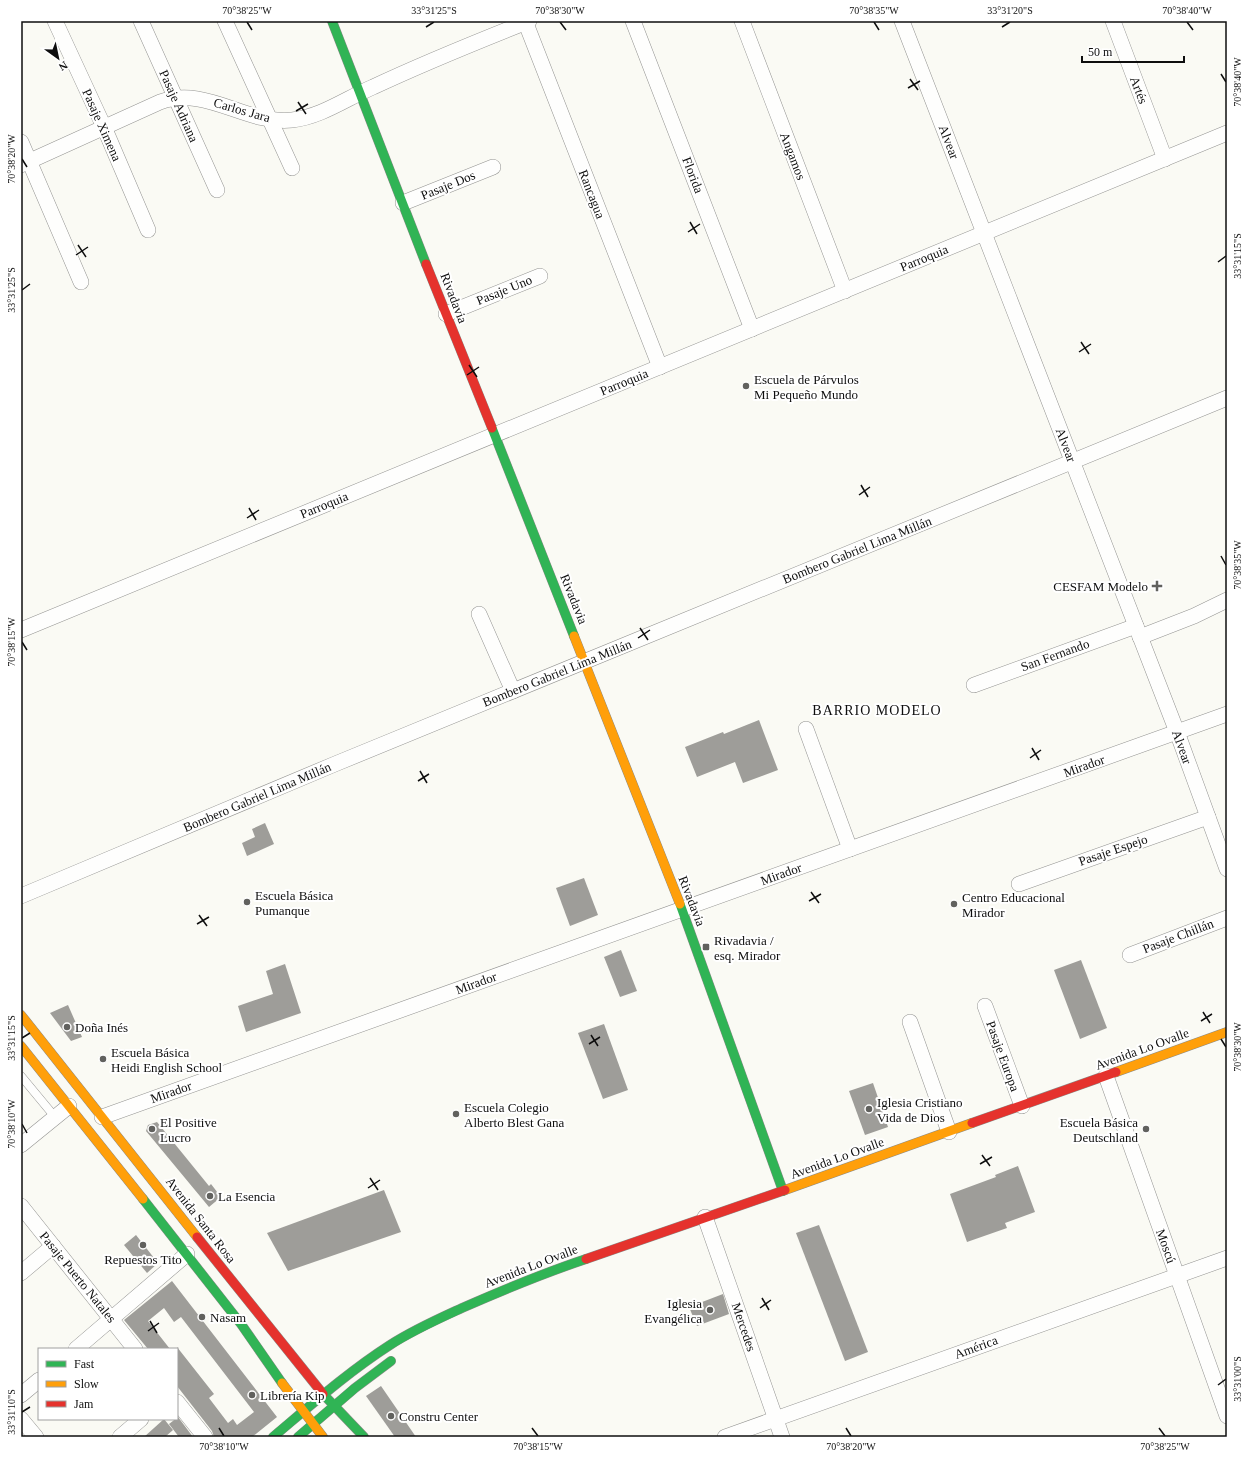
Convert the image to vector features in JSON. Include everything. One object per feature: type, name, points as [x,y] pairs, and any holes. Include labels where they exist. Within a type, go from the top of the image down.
[{"type":"main road","name":"Rivadavia","points":[[332,21],[446,314],[682,909],[783,1190]]},
{"type":"main road","name":"Avenida Santa Rosa","points":[[21,1015],[323,1395],[364,1437]]},
{"type":"main road","name":"Avenida Lo Ovalle","points":[[273,1437],[323,1395],[390,1344],[423,1326],[512,1285],[949,1132],[1227,1032]]},
{"type":"main road","points":[[21,1046],[233,1313],[274,1373],[323,1437]]},
{"type":"main road","name":"Avenida Lo Ovalle","points":[[420,1338],[456,1311]]},
{"type":"main road","points":[[298,1437],[334,1405],[399,1355]]},
{"type":"street","name":"Pasaje Ximena","points":[[55,21],[104,127],[148,230]]},
{"type":"street","name":"Pasaje Adriana","points":[[140,21],[217,190]]},
{"type":"street","points":[[224,21],[292,168]]},
{"type":"street","name":"Carlos Jara","points":[[25,163],[160,102],[175,97],[205,100],[258,117],[270,119],[291,120],[313,115],[447,53],[526,21]]},
{"type":"street","name":"Rancagua","points":[[526,21],[660,367]]},
{"type":"street","name":"Florida","points":[[633,21],[752,329]]},
{"type":"street","name":"Angamos","points":[[742,21],[845,290]]},
{"type":"street","name":"Alvear","points":[[902,21],[1177,732],[1227,869]]},
{"type":"street","name":"Artés","points":[[1113,21],[1166,158]]},
{"type":"street","name":"Parroquia","points":[[21,630],[1227,133]]},
{"type":"street","points":[[21,142],[25,163],[81,282]]},
{"type":"street","name":"Pasaje Dos","points":[[403,203],[492,167]]},
{"type":"street","name":"Pasaje Uno","points":[[446,314],[540,276]]},
{"type":"street","name":"Bombero Gabriel Lima Millán","points":[[21,896],[335,764],[1227,398]]},
{"type":"street","name":"San Fernando","points":[[974,685],[1138,632],[1194,616],[1227,600]]},
{"type":"street","points":[[480,614],[513,692]]},
{"type":"street","name":"Mirador","points":[[102,1117],[1227,714]]},
{"type":"street","points":[[806,729],[850,849]]},
{"type":"street","name":"Pasaje Espejo","points":[[1019,884],[1208,817]]},
{"type":"street","name":"Pasaje Chillán","points":[[1130,955],[1227,918]]},
{"type":"street","name":"Pasaje Europa","points":[[985,1006],[1022,1106]]},
{"type":"street","points":[[910,1022],[949,1132]]},
{"type":"street","name":"Moscú","points":[[1106,1076],[1227,1416]]},
{"type":"street","points":[[21,1145],[69,1106]]},
{"type":"street","name":"Pasaje Puerto Natales","points":[[21,1206],[134,1348]]},
{"type":"street","name":"Mercedes","points":[[705,1217],[782,1437]]},
{"type":"street","points":[[21,1273],[53,1246]]},
{"type":"street","points":[[77,1348],[187,1254]]},
{"type":"street","name":"América","points":[[725,1437],[1227,1258]]},
{"type":"street","points":[[21,1396],[38,1381]]},
{"type":"street","points":[[178,1403],[205,1437]]},
{"type":"street","points":[[21,1419],[36,1437]]},
{"type":"street","points":[[120,1437],[140,1420]]},
{"type":"lane","points":[[21,1076],[55,1117]]},
{"type":"lane","points":[[334,1405],[338,1416],[347,1431]]},
{"type":"building","points":[[759,720],[778,770],[743,783],[735,762],[697,777],[685,747]]},
{"type":"building","points":[[265,823],[274,844],[247,856],[242,843],[255,837],[252,829]]},
{"type":"building","points":[[584,878],[598,915],[570,926],[556,888]]},
{"type":"building","points":[[621,950],[637,991],[620,997],[604,957]]},
{"type":"building","points":[[1081,960],[1107,1028],[1080,1039],[1054,970]]},
{"type":"building","points":[[285,964],[301,1013],[246,1032],[238,1006],[273,994],[266,971]]},
{"type":"building","points":[[68,1005],[82,1037],[71,1041],[50,1013]]},
{"type":"building","points":[[604,1024],[628,1090],[603,1099],[578,1033]]},
{"type":"building","name":"Iglesia Cristiano Vida de Dios","points":[[873,1083],[888,1127],[865,1135],[849,1091]]},
{"type":"building","points":[[157,1122],[209,1186],[211,1184],[221,1197],[209,1207],[146,1131],[148,1125]]},
{"type":"building","points":[[1018,1166],[1035,1212],[1005,1223],[1007,1228],[967,1242],[950,1194],[996,1177],[995,1175]]},
{"type":"building","points":[[384,1190],[401,1232],[288,1271],[267,1233]]},
{"type":"building","points":[[819,1225],[868,1352],[845,1361],[796,1233]]},
{"type":"building","points":[[136,1235],[158,1263],[147,1273],[124,1245]]},
{"type":"building","points":[[172,1281],[277,1417],[252,1437],[214,1437],[212,1431],[178,1387],[178,1348],[214,1394],[209,1398],[228,1423],[233,1419],[237,1425],[254,1412],[181,1317],[174,1322],[164,1308],[148,1321],[169,1348],[147,1348],[124,1320]]},
{"type":"building","name":"Iglesia Evangélica","points":[[723,1294],[729,1314],[697,1326],[689,1307]]},
{"type":"building","name":"Constru Center","points":[[381,1386],[416,1437],[395,1437],[366,1396]]},
{"type":"building","points":[[178,1417],[193,1437],[179,1437],[169,1424],[174,1420],[178,1420]]},
{"type":"building","points":[[163,1420],[165,1420],[173,1430],[165,1437],[144,1437]]},
{"type":"traffic: fast","points":[[332,21],[426,264]]},
{"type":"traffic: fast","points":[[492,428],[574,636]]},
{"type":"traffic: fast","points":[[680,904],[783,1191]]},
{"type":"traffic: fast","points":[[143,1199],[241,1324],[282,1383]]},
{"type":"traffic: fast","points":[[273,1437],[374,1355],[408,1334],[444,1316],[493,1295],[586,1259]]},
{"type":"traffic: fast","points":[[298,1437],[355,1388],[391,1361]]},
{"type":"traffic: fast","points":[[323,1394],[364,1437]]},
{"type":"traffic: slow","points":[[574,636],[680,904]]},
{"type":"traffic: slow","points":[[21,1015],[197,1237]]},
{"type":"traffic: slow","points":[[1116,1072],[1227,1032]]},
{"type":"traffic: slow","points":[[21,1046],[143,1199]]},
{"type":"traffic: slow","points":[[785,1190],[972,1123]]},
{"type":"traffic: slow","points":[[282,1383],[323,1437]]},
{"type":"traffic: jam","points":[[426,264],[492,428]]},
{"type":"traffic: jam","points":[[972,1123],[1116,1072]]},
{"type":"traffic: jam","points":[[586,1259],[785,1190]]},
{"type":"traffic: jam","points":[[197,1237],[323,1394]]},
{"type":"place","name":"Escuela de Párvulos Mi Pequeño Mundo","points":[[746,386]]},
{"type":"place","name":"CESFAM Modelo","points":[[1157,586]]},
{"type":"place","name":"Escuela Básica Pumanque","points":[[247,902]]},
{"type":"place","name":"Centro Educacional Mirador","points":[[954,904]]},
{"type":"place","name":"Rivadavia / esq. Mirador","points":[[706,947]]},
{"type":"place","name":"Doña Inés","points":[[67,1027]]},
{"type":"place","name":"Escuela Básica Heidi English School","points":[[103,1059]]},
{"type":"place","name":"Iglesia Cristiano Vida de Dios","points":[[869,1109]]},
{"type":"place","name":"Escuela Colegio Alberto Blest Gana","points":[[456,1114]]},
{"type":"place","name":"El Positive Lucro","points":[[152,1129]]},
{"type":"place","name":"Escuela Básica Deutschland","points":[[1146,1129]]},
{"type":"place","name":"La Esencia","points":[[210,1196]]},
{"type":"place","name":"Repuestos Tito","points":[[143,1245]]},
{"type":"place","name":"Iglesia Evangélica","points":[[710,1310]]},
{"type":"place","name":"Nasam","points":[[202,1317]]},
{"type":"place","name":"Librería Kip","points":[[252,1395]]},
{"type":"place","name":"Constru Center","points":[[391,1416]]},
{"type":"district","name":"BARRIO MODELO","points":[[877,710]]}]
